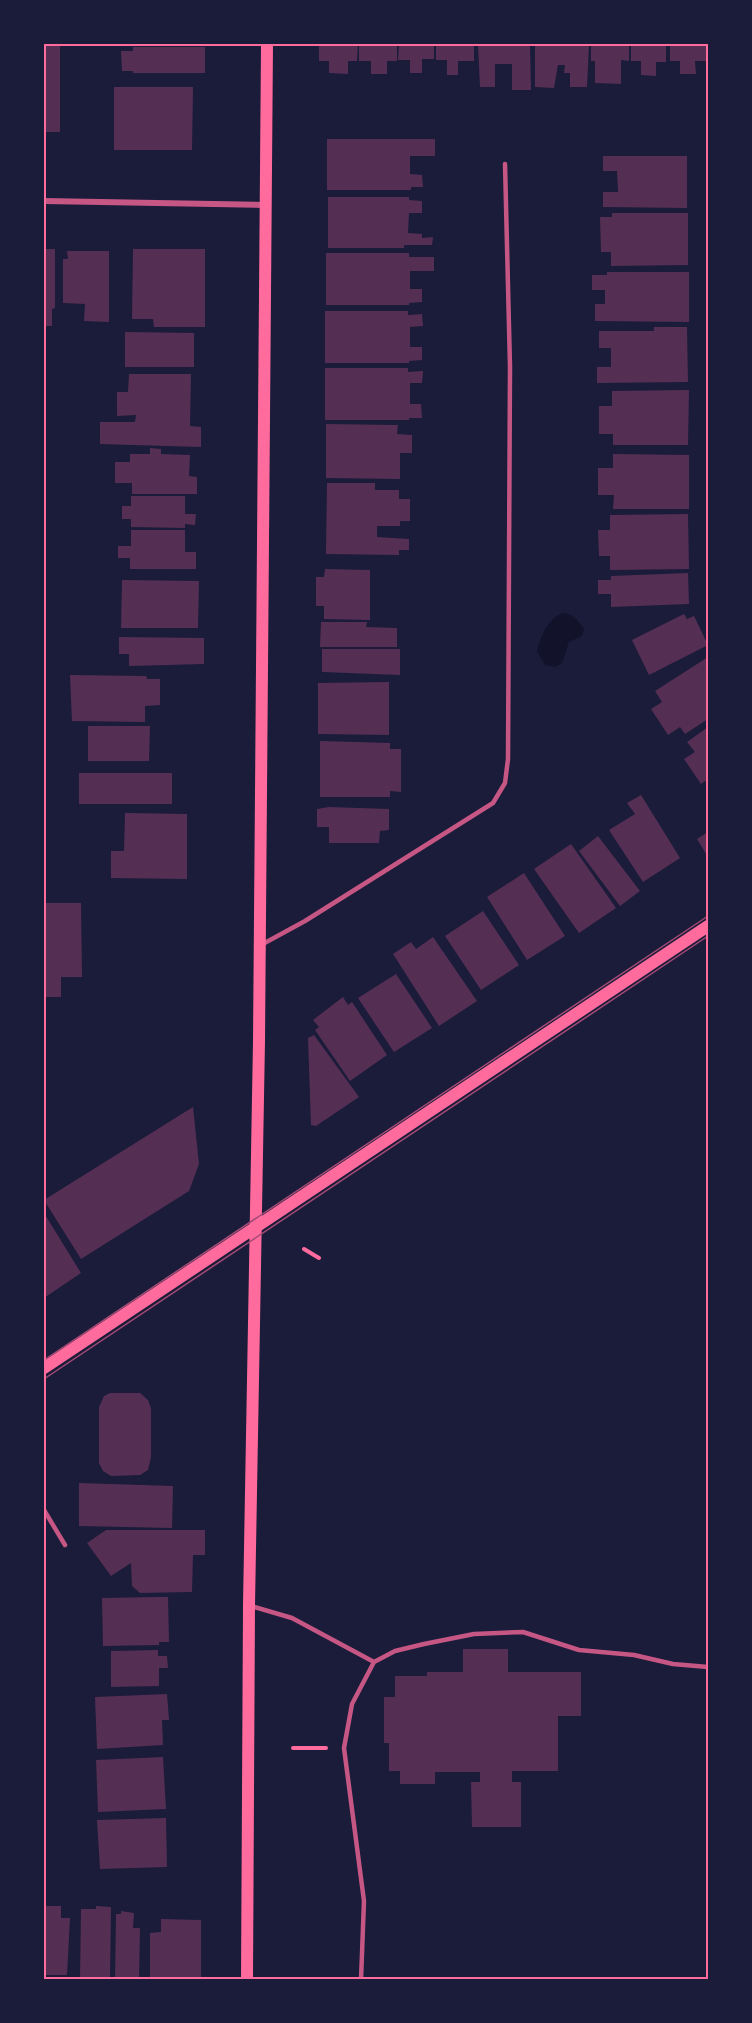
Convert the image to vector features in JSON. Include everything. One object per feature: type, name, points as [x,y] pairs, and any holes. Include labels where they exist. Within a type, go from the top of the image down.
[{"type":"main road","points":[[247,1980],[249,1605],[260,945],[267,44]]},
{"type":"main road","points":[[44,1368],[708,926]]},
{"type":"street","points":[[44,201],[266,205]]},
{"type":"lane","points":[[260,945],[306,921],[493,803],[506,783],[510,367],[505,164]]},
{"type":"lane","points":[[44,1510],[65,1545]]},
{"type":"lane","points":[[249,1605],[292,1618],[375,1662]]},
{"type":"lane","points":[[361,1980],[364,1901],[344,1748],[352,1704],[375,1662],[395,1651],[444,1640],[474,1634],[523,1632],[579,1650],[634,1655],[673,1664],[708,1667]]},
{"type":"path","points":[[304,1249],[319,1258]]},
{"type":"path","points":[[293,1748],[326,1748]]},
{"type":"shaded area","points":[[567,613],[580,623],[584,629],[582,636],[569,642],[562,663],[555,667],[545,665],[537,651],[541,639],[552,620]]},
{"type":"building","points":[[44,44],[60,44],[60,132],[44,132]]},
{"type":"building","points":[[319,44],[358,44],[357,61],[348,61],[348,74],[329,73],[329,61],[319,61]]},
{"type":"building","points":[[359,44],[397,44],[397,61],[387,61],[387,74],[371,74],[371,61],[359,61]]},
{"type":"building","points":[[399,44],[434,44],[434,59],[422,59],[422,73],[410,73],[410,60],[398,60]]},
{"type":"building","points":[[436,44],[474,44],[474,61],[458,61],[458,75],[447,75],[447,60],[436,60]]},
{"type":"building","points":[[478,44],[530,44],[531,90],[512,90],[512,64],[495,64],[495,87],[480,87]]},
{"type":"building","points":[[535,44],[589,44],[587,87],[570,87],[570,73],[564,73],[565,65],[558,65],[554,88],[535,87]]},
{"type":"building","points":[[591,44],[629,44],[629,61],[621,60],[621,84],[595,83],[595,61],[591,61]]},
{"type":"building","points":[[631,44],[666,44],[666,62],[656,62],[656,76],[641,75],[641,61],[631,61]]},
{"type":"building","points":[[670,44],[708,44],[708,61],[695,61],[696,74],[680,74],[680,61],[670,61]]},
{"type":"building","points":[[133,47],[205,47],[205,73],[122,71],[121,51],[133,51]]},
{"type":"building","points":[[114,87],[193,87],[192,150],[114,150]]},
{"type":"building","points":[[327,139],[435,139],[435,156],[410,156],[410,174],[422,175],[423,187],[411,187],[411,190],[327,190]]},
{"type":"building","points":[[603,156],[687,156],[687,208],[603,207],[603,192],[618,192],[617,171],[603,171]]},
{"type":"building","points":[[328,197],[409,197],[409,200],[422,201],[422,213],[409,213],[408,233],[422,234],[422,238],[433,237],[432,245],[404,245],[404,248],[328,248]]},
{"type":"building","points":[[612,213],[688,213],[688,265],[611,266],[611,252],[601,252],[600,217],[612,217]]},
{"type":"building","points":[[44,249],[55,249],[55,308],[52,309],[52,326],[44,326]]},
{"type":"building","points":[[133,249],[205,249],[205,327],[154,327],[153,319],[132,319]]},
{"type":"building","points":[[67,251],[109,251],[109,322],[84,321],[85,304],[63,303],[63,259],[68,259]]},
{"type":"building","points":[[326,253],[409,253],[409,257],[434,257],[434,271],[410,271],[410,289],[422,289],[422,302],[409,303],[409,305],[326,305]]},
{"type":"building","points":[[607,272],[689,272],[689,322],[595,321],[595,304],[605,304],[605,290],[592,290],[592,275],[607,275]]},
{"type":"building","points":[[325,311],[408,311],[408,315],[422,314],[423,326],[410,327],[410,347],[422,347],[422,360],[409,361],[409,363],[325,363]]},
{"type":"building","points":[[654,327],[687,327],[688,382],[597,383],[597,367],[611,367],[611,348],[599,348],[599,331],[654,331]]},
{"type":"building","points":[[125,332],[194,333],[194,367],[125,367]]},
{"type":"building","points":[[325,368],[408,368],[408,372],[423,371],[422,383],[410,383],[410,404],[421,404],[422,418],[325,420]]},
{"type":"building","points":[[129,374],[191,374],[190,426],[201,427],[201,447],[100,444],[100,422],[135,422],[136,415],[117,416],[117,392],[128,392]]},
{"type":"building","points":[[689,390],[688,445],[613,445],[613,434],[599,434],[599,406],[612,406],[612,391]]},
{"type":"building","points":[[326,424],[398,425],[397,434],[412,435],[412,453],[400,453],[400,479],[326,478]]},
{"type":"building","points":[[150,448],[161,449],[161,454],[190,455],[189,476],[197,477],[197,494],[132,494],[132,483],[115,483],[115,462],[130,462],[130,454],[150,454]]},
{"type":"building","points":[[613,454],[689,455],[689,509],[613,509],[614,495],[598,495],[598,468],[613,468]]},
{"type":"building","points":[[327,483],[375,483],[375,490],[399,490],[399,499],[410,499],[410,521],[400,521],[400,526],[377,526],[377,537],[409,539],[409,550],[399,550],[399,555],[326,554]]},
{"type":"building","points":[[131,496],[185,496],[185,514],[196,514],[195,525],[185,524],[185,528],[131,527],[131,519],[122,519],[122,506],[131,506]]},
{"type":"building","points":[[688,514],[689,569],[610,570],[610,556],[599,556],[598,530],[610,530],[610,515]]},
{"type":"building","points":[[131,530],[185,530],[185,552],[196,552],[196,569],[130,569],[130,558],[118,558],[118,546],[131,546]]},
{"type":"building","points":[[325,569],[370,570],[370,620],[324,619],[324,606],[316,606],[316,577],[324,577]]},
{"type":"building","points":[[688,573],[689,604],[611,607],[611,594],[598,594],[598,580],[611,580],[611,576]]},
{"type":"building","points":[[122,580],[199,581],[198,628],[121,628]]},
{"type":"building","points":[[684,614],[687,619],[694,616],[708,645],[649,675],[632,640]]},
{"type":"building","points":[[321,622],[367,622],[366,627],[397,628],[397,647],[320,647]]},
{"type":"building","points":[[119,637],[204,638],[204,664],[129,666],[129,654],[119,654]]},
{"type":"building","points":[[322,649],[400,649],[400,675],[322,672]]},
{"type":"building","points":[[708,657],[708,719],[685,734],[680,727],[668,735],[651,709],[662,702],[655,691]]},
{"type":"building","points":[[70,675],[146,676],[147,679],[160,679],[160,705],[145,706],[145,722],[72,721]]},
{"type":"building","points":[[389,682],[389,735],[318,734],[318,683]]},
{"type":"building","points":[[88,726],[150,726],[149,761],[88,761]]},
{"type":"building","points":[[708,727],[708,779],[701,784],[684,759],[695,752],[687,742]]},
{"type":"building","points":[[320,741],[390,743],[390,749],[401,749],[401,792],[390,791],[390,797],[320,797]]},
{"type":"building","points":[[79,773],[172,773],[172,804],[79,804]]},
{"type":"building","points":[[641,795],[680,858],[643,882],[609,830],[635,814],[627,803]]},
{"type":"building","points":[[329,807],[389,809],[389,830],[380,831],[379,843],[329,843],[329,827],[317,827],[317,809]]},
{"type":"building","points":[[125,813],[187,814],[187,879],[111,878],[111,851],[124,851]]},
{"type":"building","points":[[708,832],[708,857],[697,839]]},
{"type":"building","points":[[598,836],[640,891],[620,906],[579,851]]},
{"type":"building","points":[[571,844],[616,908],[579,933],[534,869]]},
{"type":"building","points":[[524,873],[565,936],[527,960],[487,897]]},
{"type":"building","points":[[44,903],[81,903],[82,977],[61,977],[61,997],[44,997]]},
{"type":"building","points":[[483,911],[519,965],[481,990],[445,936]]},
{"type":"building","points":[[433,937],[477,1001],[439,1026],[393,954],[411,942],[416,949]]},
{"type":"building","points":[[396,974],[432,1028],[394,1052],[358,998]]},
{"type":"building","points":[[343,997],[348,1005],[352,1002],[387,1055],[350,1081],[315,1030],[319,1027],[313,1020]]},
{"type":"building","points":[[314,1035],[359,1097],[316,1126],[311,1125],[308,1038]]},
{"type":"building","points":[[193,1107],[199,1164],[189,1191],[81,1259],[44,1200]]},
{"type":"building","points":[[44,1213],[81,1273],[44,1298]]},
{"type":"building","points":[[110,1393],[140,1393],[148,1400],[151,1408],[151,1457],[148,1470],[140,1475],[111,1476],[103,1471],[99,1463],[99,1407],[104,1396]]},
{"type":"building","points":[[79,1483],[173,1486],[172,1528],[79,1526]]},
{"type":"building","points":[[106,1530],[205,1530],[205,1555],[193,1555],[192,1592],[140,1593],[132,1586],[131,1563],[111,1576],[87,1543]]},
{"type":"building","points":[[168,1597],[169,1642],[159,1642],[159,1645],[103,1646],[102,1598]]},
{"type":"building","points":[[463,1649],[508,1649],[508,1672],[581,1672],[581,1716],[558,1716],[558,1771],[512,1771],[512,1782],[521,1782],[521,1827],[472,1827],[471,1782],[480,1782],[480,1772],[435,1772],[435,1784],[400,1784],[400,1771],[389,1771],[389,1743],[384,1743],[384,1697],[395,1697],[395,1676],[427,1676],[427,1672],[463,1672]]},
{"type":"building","points":[[158,1650],[158,1656],[167,1656],[168,1668],[159,1668],[159,1686],[111,1687],[111,1651]]},
{"type":"building","points":[[167,1694],[169,1720],[162,1720],[163,1745],[97,1749],[95,1697]]},
{"type":"building","points":[[163,1757],[166,1809],[98,1812],[96,1760]]},
{"type":"building","points":[[166,1818],[167,1867],[100,1869],[97,1820]]},
{"type":"building","points":[[44,1906],[61,1906],[61,1918],[70,1918],[67,1975],[44,1975]]},
{"type":"building","points":[[96,1906],[111,1907],[110,1980],[80,1980],[81,1909],[96,1909]]},
{"type":"building","points":[[121,1911],[134,1913],[133,1928],[140,1928],[139,1980],[115,1980],[116,1914],[121,1914]]},
{"type":"building","points":[[161,1919],[201,1920],[201,1980],[150,1980],[150,1933],[161,1932]]},
{"type":"tram line","points":[[44,1360],[708,916]]},
{"type":"tram line","points":[[44,1379],[708,936]]}]
